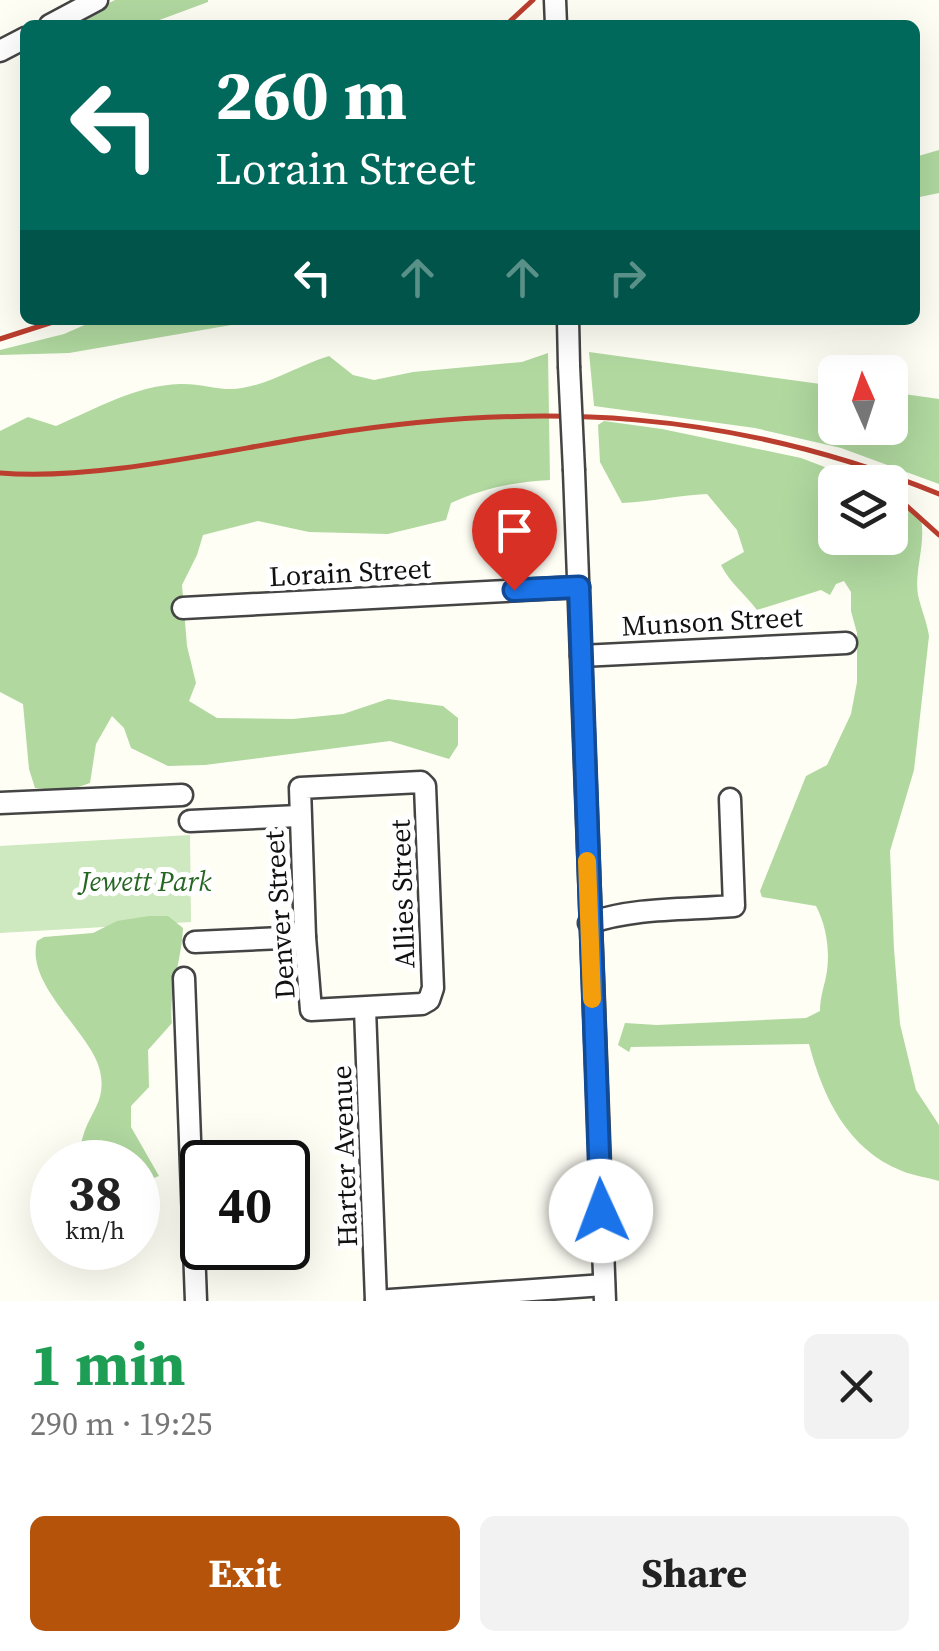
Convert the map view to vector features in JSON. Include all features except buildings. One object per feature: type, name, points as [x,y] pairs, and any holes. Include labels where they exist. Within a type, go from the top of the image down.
[{"type":"street","points":[[59,20],[97,0]]},
{"type":"street","points":[[376,1301],[605,1293],[568,325]]},
{"type":"street","name":"Lorain Street","points":[[183,608],[579,587]]},
{"type":"street","name":"Munson Street","points":[[582,656],[846,643]]},
{"type":"street","name":"Allies Street","points":[[300,788],[421,782],[425,786],[433,988],[429,1000],[422,1004],[365,1009]]},
{"type":"street","name":"Denver Street","points":[[300,788],[308,1006],[317,1011],[365,1009]]},
{"type":"street","points":[[0,803],[182,795]]},
{"type":"street","points":[[589,923],[640,911],[734,906],[730,799]]},
{"type":"street","points":[[190,821],[299,816]]},
{"type":"street","points":[[195,942],[304,936]]},
{"type":"street","points":[[184,978],[196,1301]]},
{"type":"street","name":"Harter Avenue","points":[[365,1009],[376,1301]]},
{"type":"green space","points":[[115,0],[208,0],[159,20],[73,20]]},
{"type":"green space","points":[[939,150],[939,193],[920,197],[920,156]]},
{"type":"green space","points":[[85,325],[232,325],[69,353],[0,355],[0,350]]},
{"type":"green space","points":[[589,352],[818,384],[818,443],[755,428],[594,406]]},
{"type":"green space","points":[[548,353],[550,480],[475,493],[451,503],[446,520],[388,534],[309,532],[258,521],[203,535],[182,585],[187,646],[196,683],[189,701],[217,718],[293,719],[343,714],[388,699],[443,706],[458,718],[458,745],[449,759],[390,741],[205,765],[168,766],[131,748],[124,728],[112,716],[96,744],[90,783],[67,791],[35,788],[29,769],[23,704],[0,692],[0,431],[28,417],[56,426],[116,399],[164,385],[227,389],[253,386],[329,356],[353,375],[374,380],[413,372],[522,362]]},
{"type":"green space","points":[[908,395],[939,399],[939,484],[908,473],[908,465],[887,465],[828,445],[908,445]]},
{"type":"green space","points":[[604,421],[662,429],[819,465],[818,555],[908,555],[908,510],[921,519],[917,586],[929,636],[914,770],[890,851],[900,1024],[916,1090],[939,1125],[939,1181],[907,1173],[883,1161],[852,1135],[830,1102],[809,1044],[631,1047],[629,1052],[618,1045],[625,1023],[806,1018],[820,1011],[828,954],[825,929],[816,906],[762,897],[760,891],[806,776],[827,765],[851,714],[857,682],[857,633],[851,592],[844,581],[836,584],[830,595],[821,590],[757,610],[721,565],[744,552],[737,530],[707,494],[622,503],[600,462],[598,425]]},
{"type":"green space","name":"Jewett Park","points":[[190,835],[191,922],[0,933],[0,846]]},
{"type":"green space","points":[[168,916],[183,928],[172,1023],[148,1050],[149,1087],[131,1106],[131,1127],[138,1140],[82,1140],[98,1102],[100,1071],[95,1056],[41,975],[37,941],[93,933],[117,921]]},
{"type":"railway","points":[[511,20],[533,0]]},
{"type":"railway","points":[[0,339],[43,325]]},
{"type":"railway","points":[[0,473],[78,473],[403,424],[559,416],[711,429],[787,444],[939,494]]},
{"type":"railway","points":[[908,507],[939,535]]},
{"type":"slow traffic","points":[[587,861],[592,999]]},
{"type":"route","points":[[514,590],[579,587],[601,1211]]}]
